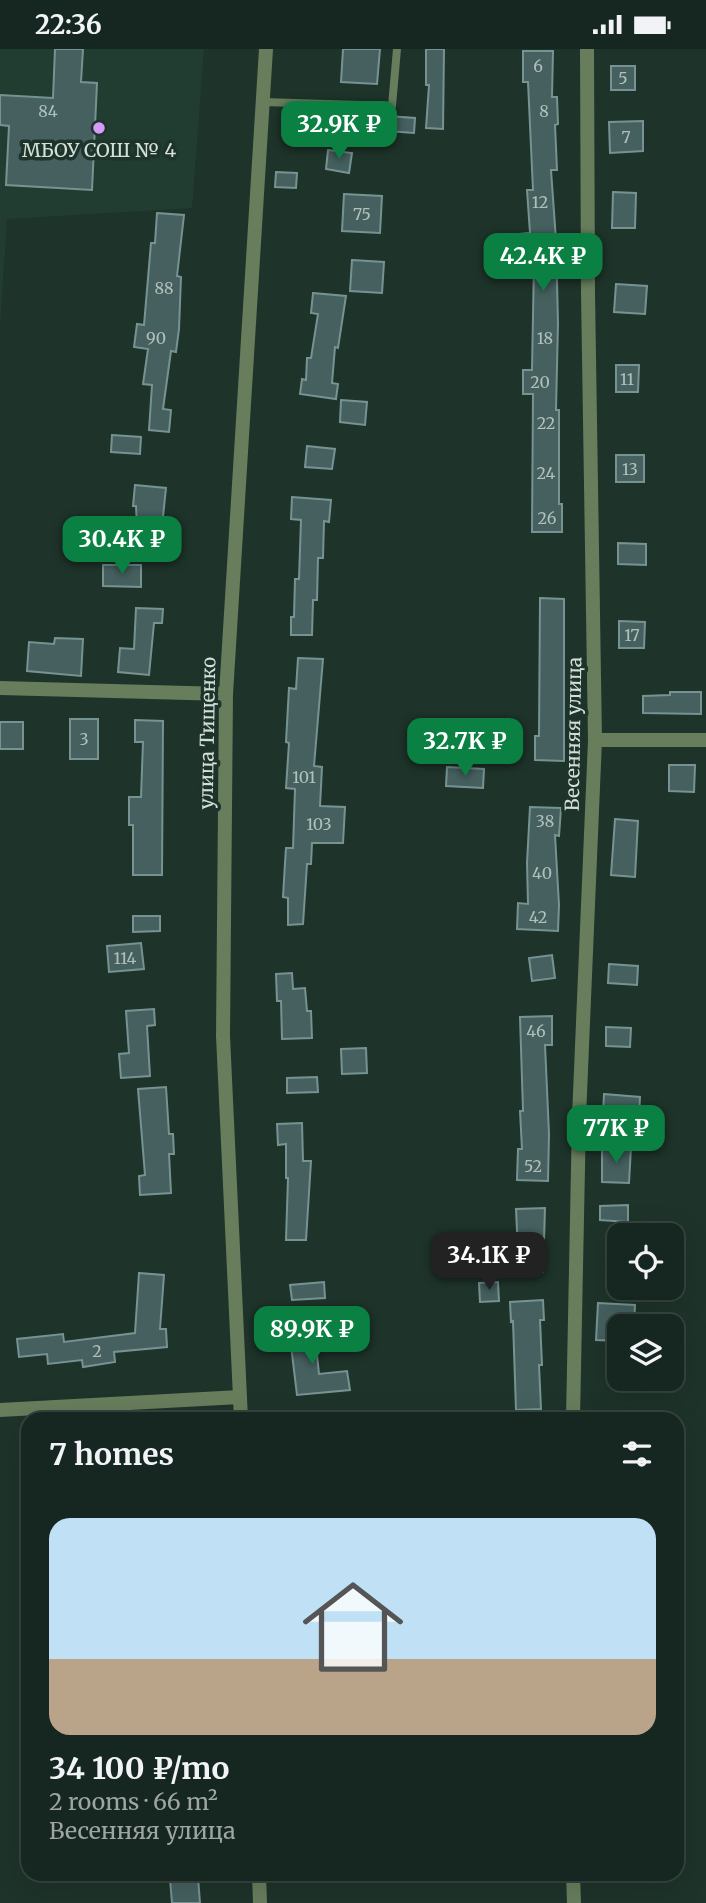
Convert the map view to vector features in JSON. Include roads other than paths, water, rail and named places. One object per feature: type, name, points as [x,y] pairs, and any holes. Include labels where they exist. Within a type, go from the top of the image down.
[{"type":"street","name":"улица Тищенко","points":[[241,1412],[223,1036],[226,694],[266,49]]},
{"type":"street","name":"Весенняя улица","points":[[573,1412],[579,1117],[594,740],[587,49]]},
{"type":"street","points":[[0,688],[226,694]]},
{"type":"street","points":[[594,740],[706,740]]},
{"type":"street","points":[[0,1410],[240,1397]]},
{"type":"street","points":[[259,1881],[260,1903]]},
{"type":"street","points":[[573,1881],[574,1903]]},
{"type":"lane","points":[[263,101],[392,106],[397,49]]},
{"type":"place","name":"МБОУ СОШ № 4","points":[[99,128]]}]
